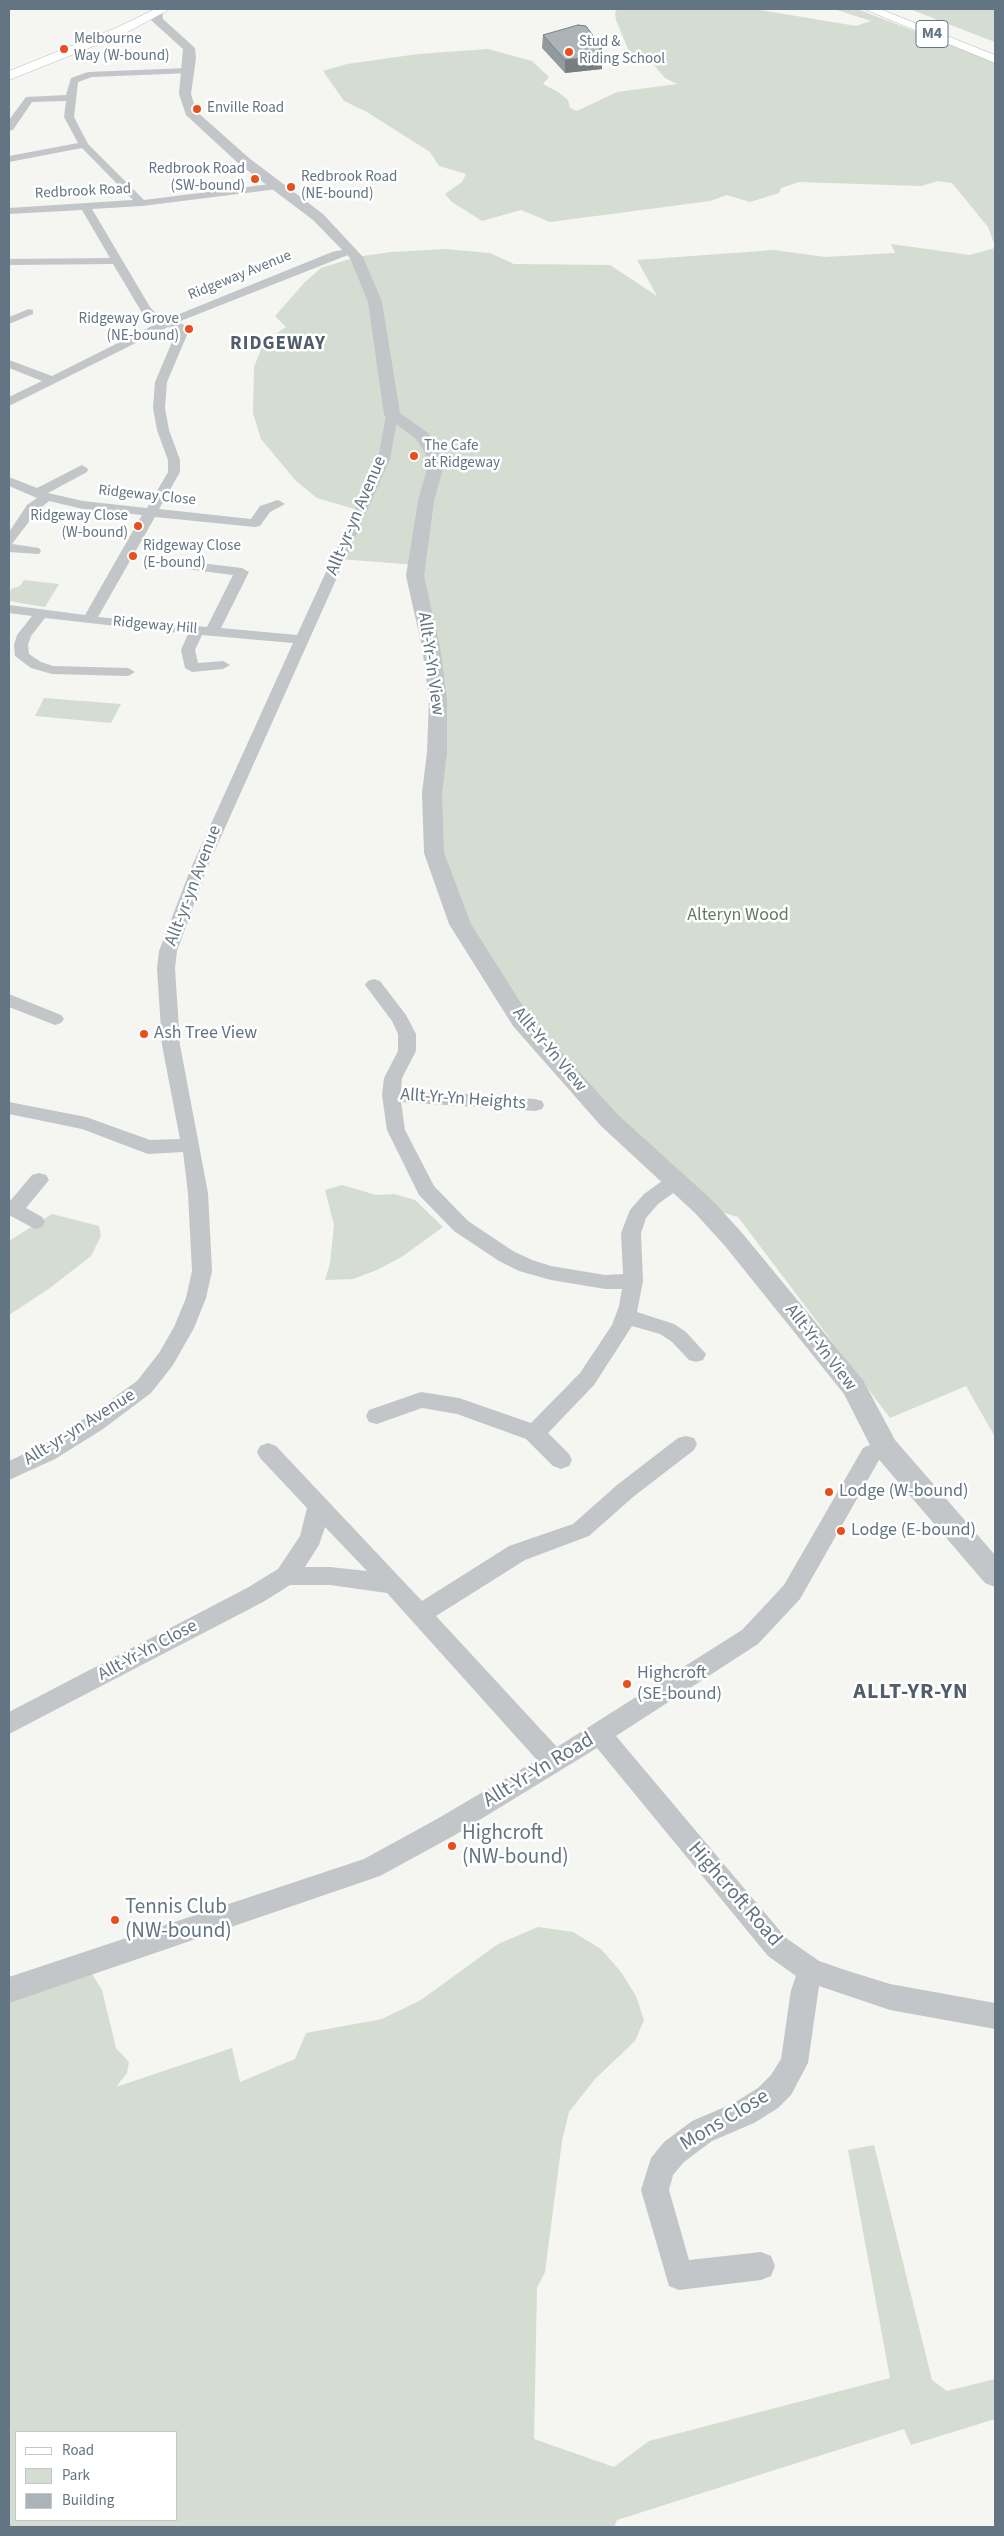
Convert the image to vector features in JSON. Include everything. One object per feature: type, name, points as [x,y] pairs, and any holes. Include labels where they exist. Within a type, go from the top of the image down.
[{"type":"main road","name":"M4","points":[[869,9],[892,13],[995,55]]},
{"type":"main road","points":[[9,76],[136,24],[157,11]]},
{"type":"street","points":[[157,11],[157,20],[189,48],[190,58],[185,94],[190,112],[244,160],[318,217],[352,251]]},
{"type":"street","points":[[136,24],[165,28]]},
{"type":"street","points":[[142,204],[84,145],[69,117],[70,98],[74,80],[91,74],[188,71]]},
{"type":"street","points":[[9,128],[18,112],[29,99],[70,98]]},
{"type":"street","points":[[9,159],[84,145]]},
{"type":"street","points":[[10,148],[20,158]]},
{"type":"street","name":"Redbrook Road","points":[[9,211],[142,204],[278,186]]},
{"type":"street","points":[[86,208],[145,309],[154,318],[180,327],[181,335],[161,382],[159,408],[163,430],[174,460],[174,472],[89,620]]},
{"type":"street","name":"Ridgeway Avenue","points":[[9,402],[167,322],[336,254],[352,251]]},
{"type":"street","name":"Allt-yr-yn Avenue","points":[[9,1472],[47,1453],[95,1423],[144,1387],[166,1360],[184,1328],[196,1298],[202,1271],[198,1193],[192,1145],[171,1045],[166,968],[168,951],[199,868],[384,459],[392,414],[385,358],[375,302],[364,272],[352,251]]},
{"type":"street","points":[[9,262],[116,262]]},
{"type":"street","points":[[9,321],[29,312]]},
{"type":"street","points":[[9,364],[51,380]]},
{"type":"street","name":"Allt-Yr-Yn View","points":[[392,414],[422,436],[433,453],[436,465],[426,501],[415,576],[431,647],[438,700],[437,752],[432,793],[434,854],[460,924],[521,1021],[609,1120],[704,1207],[734,1240],[854,1387],[884,1447],[995,1575]]},
{"type":"street","points":[[9,541],[42,495],[82,469]]},
{"type":"street","name":"Ridgeway Close","points":[[9,481],[42,495],[83,505],[255,523],[265,509],[278,504]]},
{"type":"street","points":[[9,548],[34,551]]},
{"type":"street","points":[[183,565],[242,572],[204,630],[188,650],[192,668],[223,665]]},
{"type":"street","name":"Ridgeway Hill","points":[[9,609],[89,620],[302,640]]},
{"type":"street","points":[[41,614],[24,634],[21,645],[22,656],[29,661],[52,670],[128,672]]},
{"type":"street","name":"Allt-Yr-Yn Heights","points":[[374,986],[400,1019],[407,1034],[406,1051],[393,1078],[391,1095],[396,1130],[415,1172],[426,1190],[461,1226],[498,1251],[526,1266],[551,1273],[605,1282],[633,1281]]},
{"type":"street","points":[[9,1000],[55,1019]]},
{"type":"street","name":"Allt-Yr-Yn Heights","points":[[391,1095],[535,1105]]},
{"type":"street","points":[[9,1108],[86,1123],[148,1147],[192,1145]]},
{"type":"street","points":[[35,1222],[12,1208],[38,1180]]},
{"type":"street","points":[[534,1434],[565,1404],[587,1379],[621,1327],[633,1281],[630,1233],[638,1216],[651,1199],[676,1181]]},
{"type":"street","points":[[625,1316],[667,1329],[696,1354]]},
{"type":"street","points":[[377,1416],[421,1400],[459,1406],[534,1434],[561,1460]]},
{"type":"street","points":[[420,1614],[517,1553],[581,1530],[625,1490],[686,1444]]},
{"type":"street","name":"Allt-Yr-Yn Road","points":[[9,1990],[370,1868],[446,1828],[556,1762],[750,1637],[792,1592],[871,1454],[884,1447]]},
{"type":"street","points":[[268,1452],[393,1584],[556,1762]]},
{"type":"street","name":"Allt-Yr-Yn Close","points":[[9,1724],[255,1595],[286,1576],[312,1539],[319,1506]]},
{"type":"street","points":[[286,1576],[330,1576],[393,1584]]},
{"type":"street","name":"Highcroft Road","points":[[600,1734],[716,1876],[777,1947],[811,1971],[890,1997],[995,2016]]},
{"type":"street","name":"Mons Close","points":[[761,2266],[679,2276],[655,2190],[661,2168],[674,2152],[702,2131],[744,2113],[768,2098],[782,2085],[794,2063],[804,1990],[811,1971]]},
{"type":"green space","points":[[617,9],[754,9],[856,26],[871,21],[834,9],[857,9],[995,62],[995,246],[988,227],[952,183],[938,181],[921,186],[799,182],[781,188],[779,193],[750,202],[727,195],[710,201],[550,222],[521,210],[482,221],[452,202],[445,194],[462,182],[466,174],[439,166],[430,152],[367,112],[344,101],[323,71],[347,64],[418,54],[488,49],[532,61],[549,77],[543,84],[558,92],[568,100],[570,108],[577,111],[617,92],[677,84],[665,78],[648,58],[637,59],[630,54],[616,20],[615,13]]},
{"type":"green space","points":[[910,9],[995,9],[995,42],[961,29]]},
{"type":"green space","name":"Alteryn Wood","points":[[891,244],[970,255],[995,248],[995,1437],[966,1386],[890,1418],[738,1217],[704,1207],[521,1021],[434,853],[437,752],[416,565],[339,559],[361,511],[317,498],[296,481],[261,439],[253,413],[254,367],[264,342],[286,327],[275,316],[305,282],[321,268],[356,257],[391,252],[445,249],[490,253],[514,264],[610,265],[657,296],[637,260],[774,250],[825,257],[895,253]]},
{"type":"green space","points":[[24,580],[59,584],[45,607],[9,601],[11,589],[20,586]]},
{"type":"green space","points":[[44,698],[121,704],[111,723],[35,716]]},
{"type":"green space","points":[[342,1185],[376,1195],[394,1194],[415,1200],[443,1227],[403,1256],[377,1270],[353,1279],[325,1280],[330,1263],[334,1225],[325,1190]]},
{"type":"green space","points":[[52,1214],[99,1226],[101,1236],[91,1256],[50,1288],[9,1315],[9,1241]]},
{"type":"green space","points":[[538,1927],[573,1932],[601,1949],[621,1972],[636,1996],[644,2020],[635,2041],[595,2079],[569,2112],[562,2141],[545,2272],[537,2288],[534,2439],[614,2467],[649,2441],[890,2378],[848,2150],[874,2145],[932,2380],[947,2391],[995,2379],[995,2419],[911,2445],[904,2429],[617,2520],[614,2527],[9,2527],[9,1990],[87,1966],[102,1990],[116,2048],[129,2062],[127,2073],[116,2087],[232,2048],[240,2082],[295,2059],[306,2033],[382,2019],[421,2000],[498,1944]]},
{"type":"building","points":[[578,25],[586,26],[602,48],[597,49],[602,56],[565,60],[543,35]]},
{"type":"place","name":"Melbourne Way (W-bound)","points":[[64,49]]},
{"type":"place","name":"Stud & Riding School","points":[[569,52]]},
{"type":"place","name":"Enville Road","points":[[197,109]]},
{"type":"place","name":"Redbrook Road (SW-bound)","points":[[255,179]]},
{"type":"place","name":"Redbrook Road (NE-bound)","points":[[291,187]]},
{"type":"place","name":"Ridgeway Grove (NE-bound)","points":[[189,329]]},
{"type":"place","name":"The Cafe at Ridgeway","points":[[414,456]]},
{"type":"place","name":"Ridgeway Close (W-bound)","points":[[138,526]]},
{"type":"place","name":"Ridgeway Close (E-bound)","points":[[133,556]]},
{"type":"place","name":"Ash Tree View","points":[[144,1034]]},
{"type":"place","name":"Lodge (W-bound)","points":[[829,1492]]},
{"type":"place","name":"Lodge (E-bound)","points":[[841,1531]]},
{"type":"place","name":"Highcroft (SE-bound)","points":[[627,1684]]},
{"type":"place","name":"Highcroft (NW-bound)","points":[[452,1846]]},
{"type":"place","name":"Tennis Club (NW-bound)","points":[[115,1920]]},
{"type":"district","name":"RIDGEWAY","points":[[278,345]]},
{"type":"district","name":"ALLT-YR-YN","points":[[911,1693]]}]
